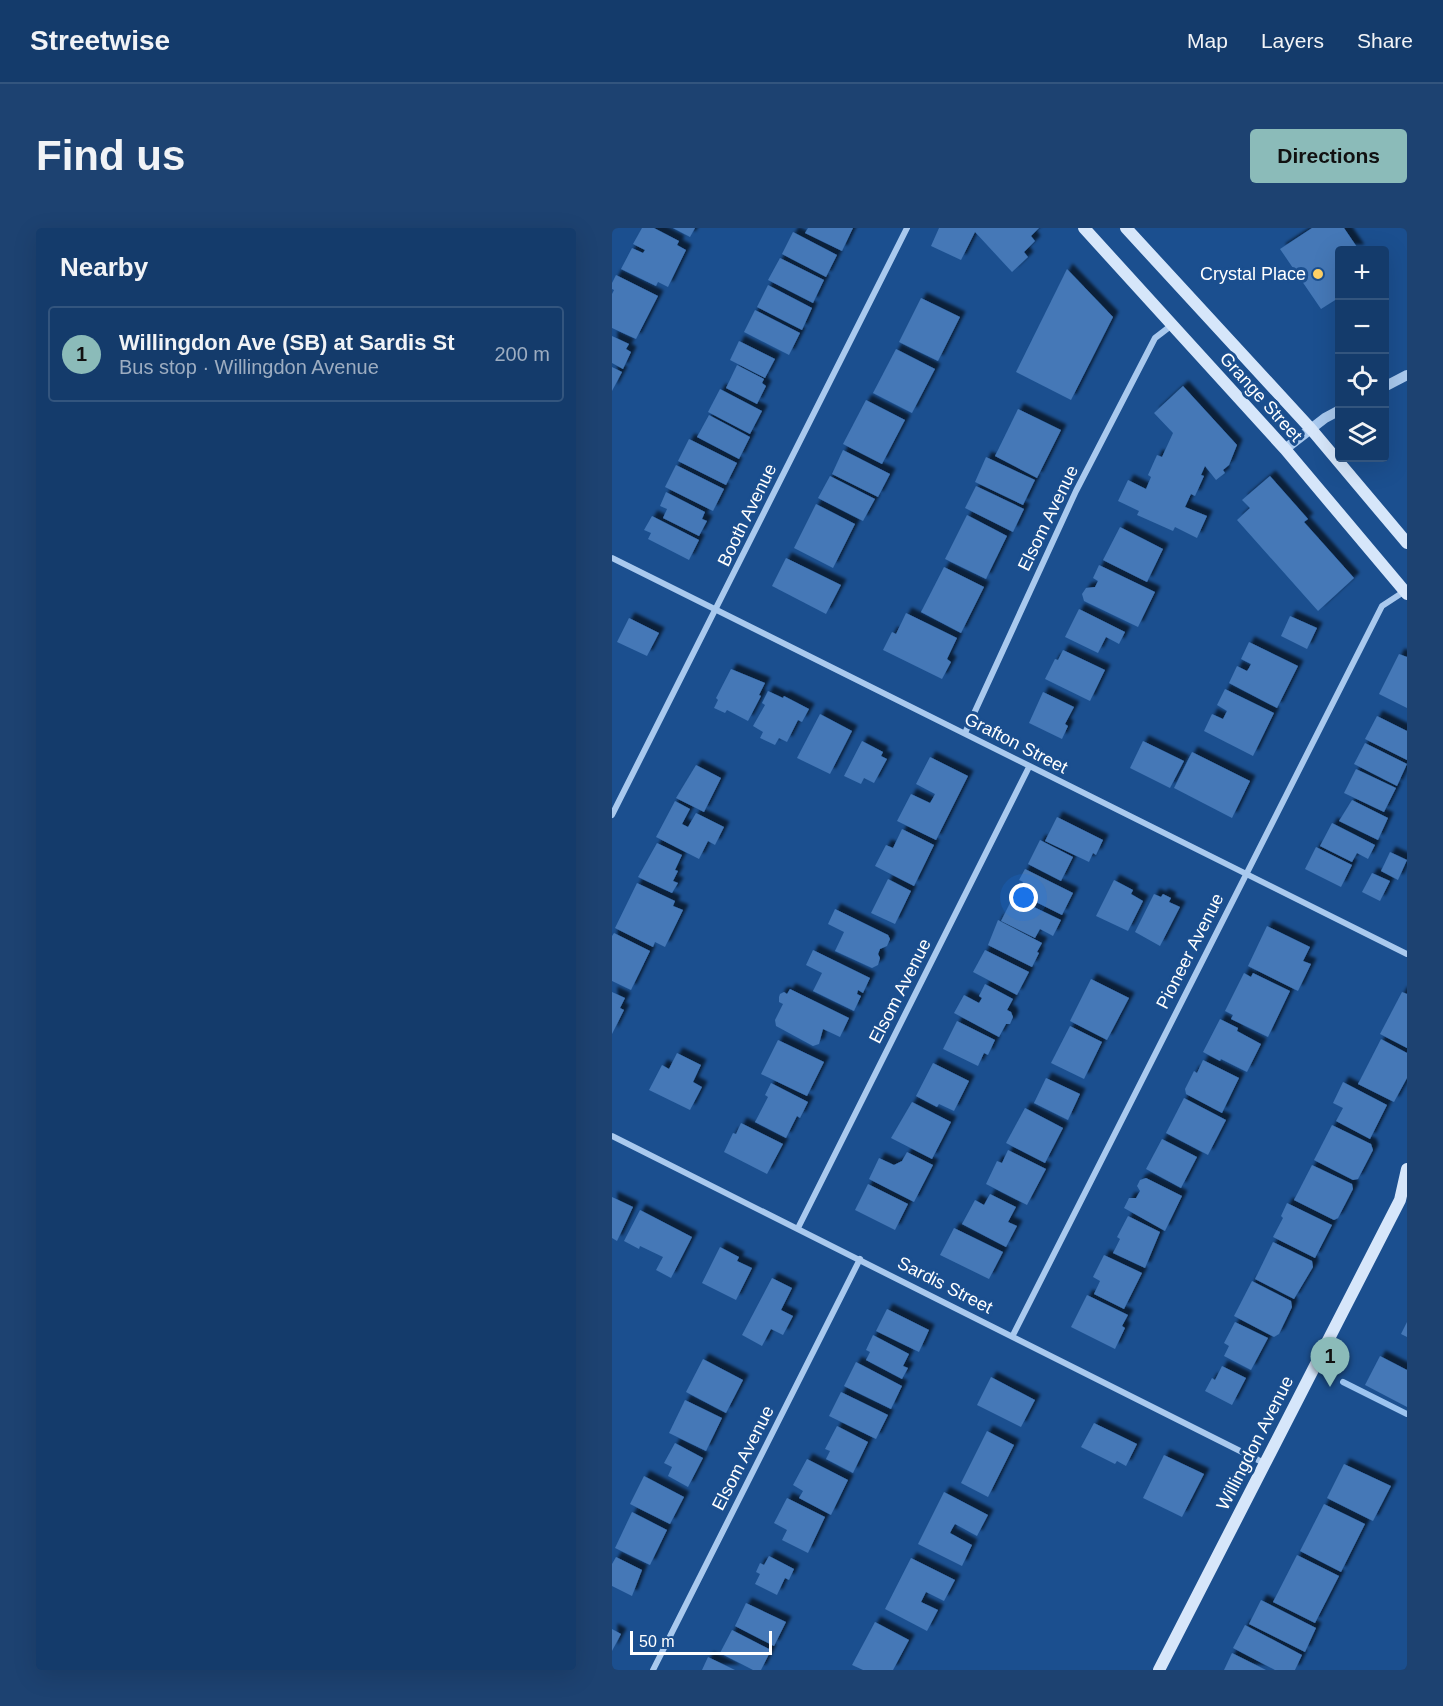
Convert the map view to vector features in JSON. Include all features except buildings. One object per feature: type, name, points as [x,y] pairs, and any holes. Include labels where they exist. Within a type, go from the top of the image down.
[{"type":"main road","name":"Grange Street","points":[[1084,228],[1285,449],[1406,593]]},
{"type":"main road","name":"Grange Street","points":[[1126,228],[1311,429],[1407,543]]},
{"type":"main road","name":"Willingdon Avenue","points":[[1159,1670],[1403,1197],[1407,1169]]},
{"type":"street","name":"Booth Avenue","points":[[612,815],[907,228]]},
{"type":"street","name":"Elsom Avenue","points":[[965,734],[1076,491],[1155,338],[1172,325]]},
{"type":"street","points":[[1389,384],[1407,375]]},
{"type":"street","points":[[1285,449],[1335,413]]},
{"type":"street","name":"Grafton Street","points":[[612,558],[1407,954]]},
{"type":"street","name":"Pioneer Avenue","points":[[1013,1335],[1382,606],[1406,593]]},
{"type":"street","name":"Elsom Avenue","points":[[798,1228],[1029,767]]},
{"type":"street","name":"Sardis Street","points":[[612,1136],[1013,1335],[1264,1463]]},
{"type":"street","name":"Elsom Avenue","points":[[653,1670],[860,1259]]},
{"type":"waterway","points":[[1343,1382],[1407,1414]]},
{"type":"place","name":"Crystal Place","points":[[1318,274]]},
{"type":"place","name":"Willingdon Ave (SB) at Sardis St","points":[[1330,1387]]}]
